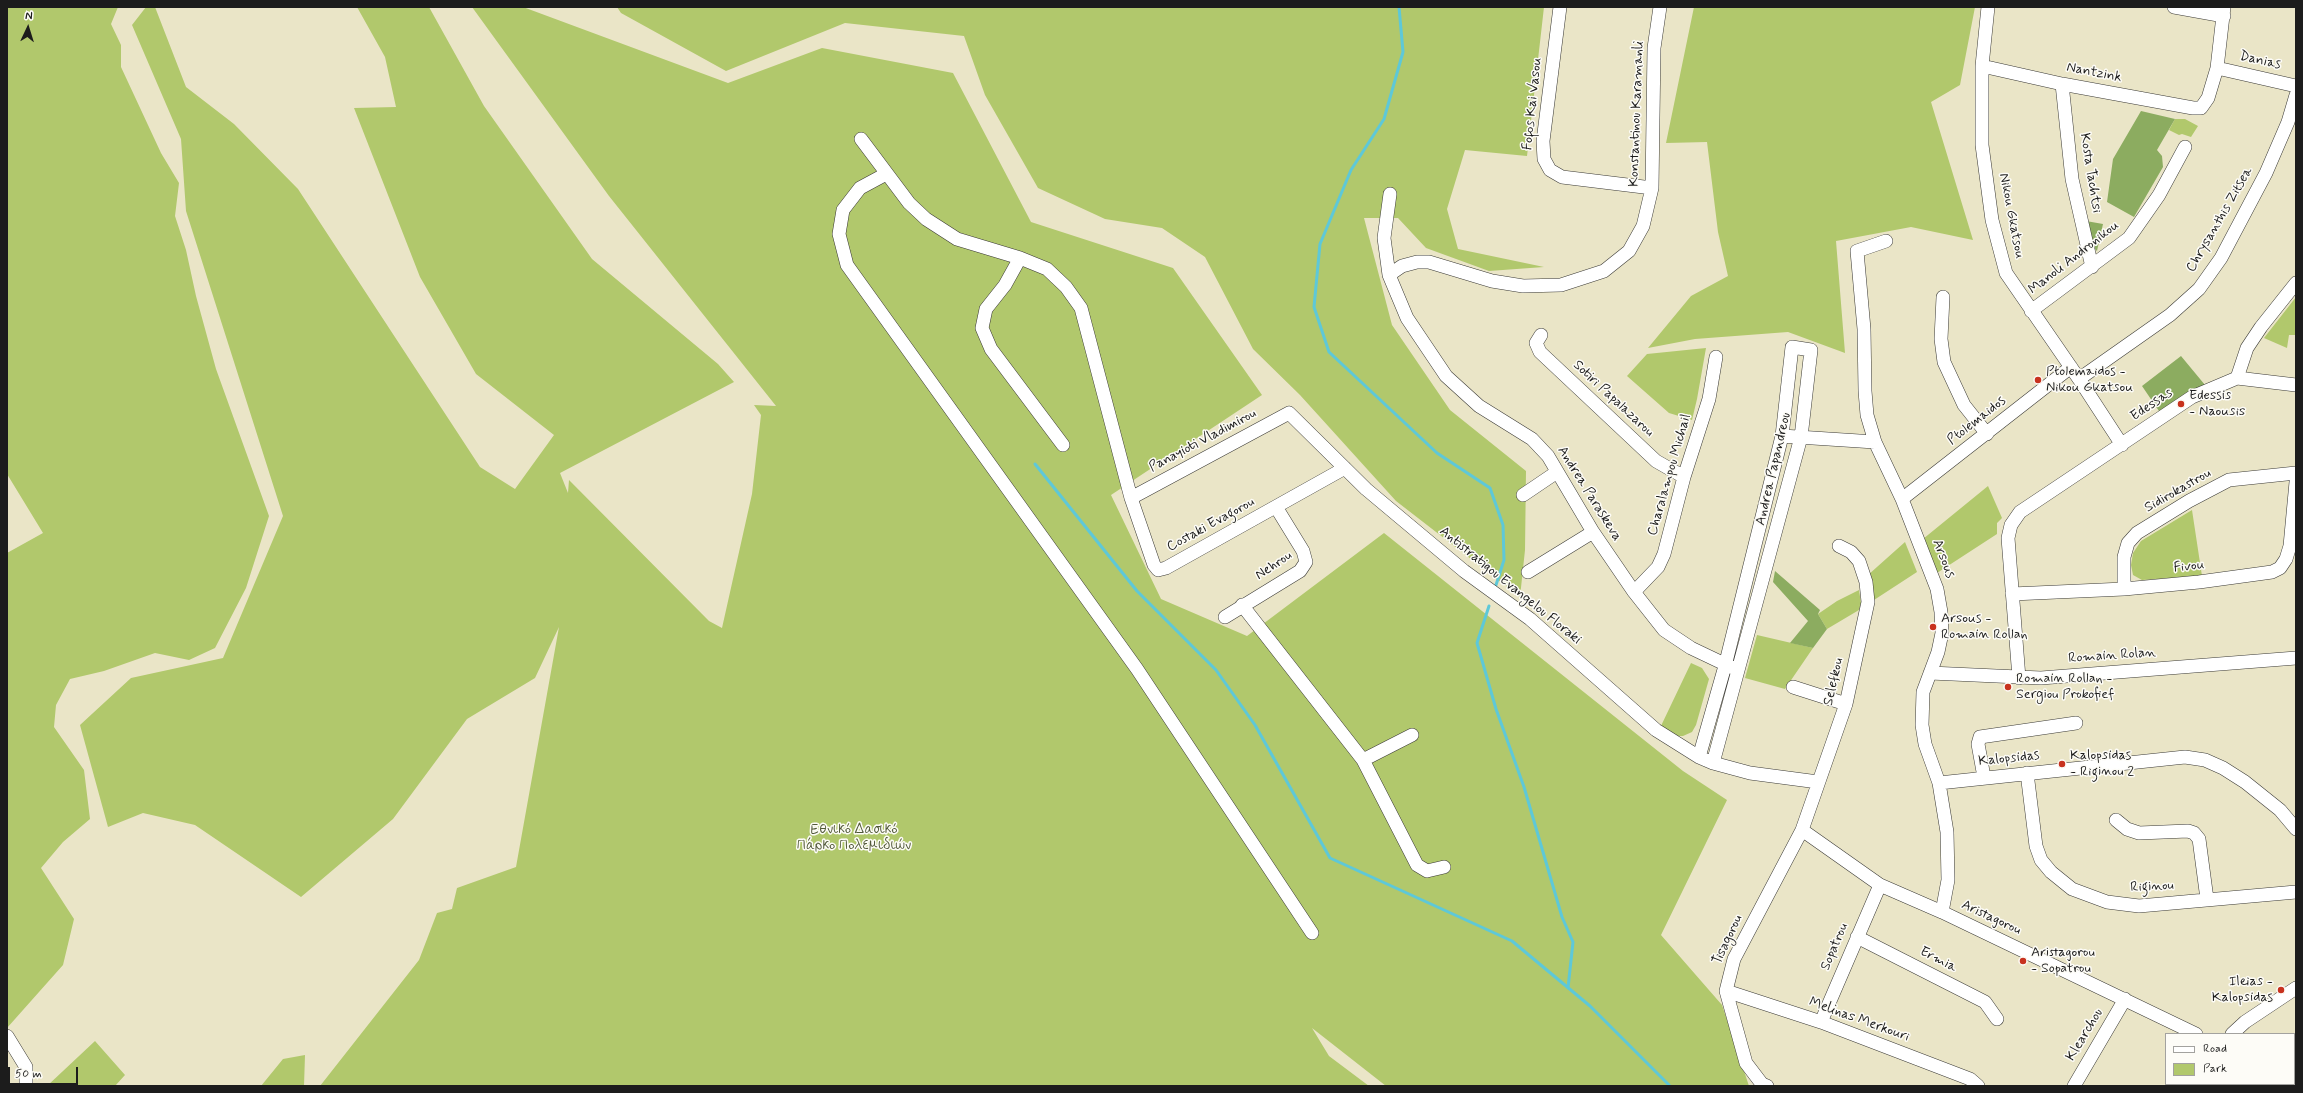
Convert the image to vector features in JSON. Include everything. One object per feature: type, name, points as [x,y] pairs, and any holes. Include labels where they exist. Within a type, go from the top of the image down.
[{"type":"street","name":"Fofos Kai Vasou","points":[[1560,7],[1543,142],[1544,159],[1550,170],[1562,177],[1652,188]]},
{"type":"street","name":"Konstantinou Karamanli","points":[[1389,275],[1402,266],[1418,262],[1429,262],[1492,281],[1523,286],[1561,285],[1604,271],[1629,251],[1643,226],[1652,188],[1654,48],[1660,7]]},
{"type":"street","name":"Nikou Gkatsou","points":[[1988,7],[1982,66],[1982,145],[1992,220],[2006,273],[2071,367],[2122,445]]},
{"type":"street","points":[[2174,7],[2224,11],[2217,68]]},
{"type":"street","name":"Nantzink","points":[[1982,66],[2062,84],[2193,108],[2201,108],[2208,98],[2217,68]]},
{"type":"street","name":"Danias","points":[[2217,68],[2296,86]]},
{"type":"street","name":"Kosta Tachtsi","points":[[2062,84],[2072,179],[2092,267]]},
{"type":"street","name":"Chrysanthis Zitsea","points":[[2079,379],[2170,315],[2199,289],[2221,258],[2292,122],[2296,95]]},
{"type":"street","points":[[861,139],[909,203],[926,219],[957,238],[1020,258],[1047,269],[1066,286],[1081,308],[1132,498]]},
{"type":"street","name":"Manoli Andronikou","points":[[2031,311],[2129,238],[2159,196],[2185,147]]},
{"type":"street","points":[[886,174],[860,188],[843,210],[839,234],[847,265],[1137,669],[1312,933]]},
{"type":"street","name":"Andrea Paraskeva","points":[[1390,194],[1384,238],[1389,275],[1407,318],[1446,376],[1479,406],[1532,439],[1548,456],[1593,532],[1634,592],[1664,630],[1691,648],[1725,666],[1738,669]]},
{"type":"street","name":"Arsous","points":[[1886,241],[1857,251],[1864,329],[1864,391],[1867,415],[1875,442],[1902,499],[1937,590],[1942,633],[1938,652],[1923,692],[1922,724],[1925,744],[1939,783],[1947,832],[1948,880],[1942,912]]},
{"type":"street","points":[[1020,258],[1005,285],[986,309],[982,328],[991,349],[1063,445]]},
{"type":"street","points":[[2296,284],[2261,327],[2247,348],[2237,378],[2296,385]]},
{"type":"street","points":[[1943,296],[1941,339],[1944,362],[1964,406],[1987,434]]},
{"type":"street","name":"Sotiri Papalazarou","points":[[1541,335],[1536,343],[1540,352],[1656,461],[1684,476]]},
{"type":"street","name":"Andrea Papandreou","points":[[1699,758],[1725,666],[1782,436],[1792,347],[1811,350],[1801,437],[1713,763]]},
{"type":"street","name":"Charalampou Michail","points":[[1634,592],[1658,567],[1664,554],[1684,476],[1709,400],[1716,357]]},
{"type":"street","name":"Ptolemaidos","points":[[1902,499],[2071,367]]},
{"type":"street","name":"Edessas","points":[[2012,594],[2008,538],[2011,525],[2020,512],[2192,397],[2237,378]]},
{"type":"street","name":"Panayioti Vladimirou","points":[[1132,498],[1289,413]]},
{"type":"street","name":"Antistratigou Evangelou Floraki","points":[[1289,413],[1366,489],[1464,571],[1530,619],[1654,729],[1699,758],[1713,763],[1750,773],[1818,782]]},
{"type":"street","points":[[1782,436],[1875,442]]},
{"type":"street","name":"Costaki Evagorou","points":[[1132,498],[1154,565],[1158,570],[1166,568],[1345,468]]},
{"type":"street","points":[[1523,495],[1557,472]]},
{"type":"street","name":"Sidirokastrou","points":[[2124,589],[2124,557],[2128,543],[2137,533],[2189,501],[2229,480],[2296,473]]},
{"type":"street","name":"Fivou","points":[[2012,594],[2124,589],[2272,572],[2280,568],[2286,559],[2290,546],[2296,482]]},
{"type":"street","name":"Nehrou","points":[[1225,617],[1242,605],[1300,571],[1306,562],[1303,551],[1276,507]]},
{"type":"street","points":[[1528,572],[1593,532]]},
{"type":"street","name":"Selefkou","points":[[1802,830],[1846,704],[1868,602],[1866,582],[1859,561],[1851,552],[1839,546]]},
{"type":"street","points":[[2012,594],[2019,678]]},
{"type":"street","points":[[1242,605],[1362,760],[1417,865],[1427,870],[1444,868]]},
{"type":"street","name":"Romain Rolan","points":[[1930,673],[2019,678],[2296,658]]},
{"type":"street","points":[[1793,688],[1846,704]]},
{"type":"street","points":[[1984,777],[1978,744],[1980,737],[2076,723]]},
{"type":"street","points":[[1362,760],[1412,735]]},
{"type":"street","name":"Kalopsidas","points":[[1939,783],[1984,777],[2185,757],[2205,760],[2222,768],[2245,782],[2295,823]]},
{"type":"street","name":"Riginou","points":[[2027,773],[2036,846],[2041,860],[2050,872],[2072,889],[2107,902],[2139,906],[2296,892]]},
{"type":"street","points":[[2116,820],[2127,829],[2139,833],[2188,831],[2194,833],[2199,839],[2207,899]]},
{"type":"street","name":"Aristagorou","points":[[1802,830],[1880,885],[1942,912],[2194,1033]]},
{"type":"street","name":"Tisagorou","points":[[1767,1086],[1762,1084],[1746,1063],[1726,991],[1734,959],[1802,830]]},
{"type":"street","name":"Sopatrou","points":[[1821,1022],[1880,885]]},
{"type":"street","name":"Ermia","points":[[1857,937],[1985,1002],[1997,1019]]},
{"type":"street","points":[[2233,1033],[2245,1022],[2296,988]]},
{"type":"street","name":"Melinas Merkouri","points":[[1726,991],[1821,1022],[1970,1079],[1978,1086]]},
{"type":"street","name":"Klearchou","points":[[2074,1086],[2125,999]]},
{"type":"street","points":[[7,1036],[26,1067],[26,1086]]},
{"type":"green space","points":[[7,7],[118,7],[111,24],[121,45],[121,67],[161,153],[179,183],[175,216],[186,250],[196,296],[216,369],[269,516],[246,588],[215,648],[189,660],[155,653],[104,671],[70,679],[56,705],[54,727],[84,770],[90,819],[63,842],[41,868],[74,919],[63,965],[7,1028],[7,553],[43,533],[7,474]]},
{"type":"green space","name":"Εθνικό Δασικό Πάρκο Πολεμιδιών","points":[[146,7],[155,7],[186,87],[234,124],[298,189],[480,467],[515,489],[554,435],[476,374],[420,277],[354,108],[396,107],[385,57],[357,7],[429,7],[484,106],[592,259],[718,364],[734,382],[560,473],[568,493],[569,480],[709,621],[722,628],[752,494],[761,415],[754,405],[776,406],[609,196],[472,7],[523,7],[728,83],[822,48],[953,73],[1031,222],[1173,268],[1262,395],[1111,495],[1161,599],[1247,636],[1384,533],[1683,771],[1727,800],[1661,935],[1722,1005],[1749,1086],[1386,1086],[1312,1028],[1329,1056],[1369,1086],[320,1086],[419,960],[437,913],[452,909],[457,888],[516,867],[559,627],[535,678],[467,719],[393,819],[301,897],[195,825],[143,813],[108,827],[80,725],[131,678],[223,658],[283,516],[186,211],[181,139],[132,25]]},
{"type":"green space","points":[[617,7],[1544,7],[1527,156],[1465,150],[1447,209],[1458,249],[1544,267],[1489,271],[1426,248],[1398,218],[1364,218],[1392,325],[1450,410],[1526,471],[1525,550],[1520,597],[1396,501],[1300,395],[1253,349],[1205,257],[1162,228],[1105,219],[1038,188],[985,95],[964,36],[845,23],[726,71],[621,13]]},
{"type":"green space","points":[[1694,7],[1975,7],[1960,85],[1931,102],[1973,240],[1911,227],[1836,241],[1845,353],[1788,332],[1695,339],[1648,348],[1691,296],[1728,276],[1718,232],[1707,142],[1666,143]]},
{"type":"green space","points":[[2141,111],[2175,119],[2157,150],[2162,156],[2163,167],[2134,217],[2107,202],[2113,159]]},
{"type":"green space","points":[[2175,119],[2185,119],[2198,126],[2191,137],[2182,134],[2179,135],[2169,130]]},
{"type":"green space","points":[[2086,221],[2103,224],[2097,251],[2092,246]]},
{"type":"green space","points":[[2296,297],[2296,335],[2289,335],[2287,348],[2264,338]]},
{"type":"green space","points":[[1706,348],[1692,420],[1669,413],[1627,376],[1647,354]]},
{"type":"green space","points":[[2181,356],[2205,385],[2161,414],[2142,386]]},
{"type":"green space","points":[[1988,486],[2002,518],[1997,523],[1997,534],[1937,573],[1923,539]]},
{"type":"green space","points":[[2192,510],[2202,576],[2142,580],[2133,575],[2131,565],[2133,553],[2141,541]]},
{"type":"green space","points":[[1905,542],[1917,572],[1874,600],[1868,575]]},
{"type":"green space","points":[[1775,571],[1820,610],[1818,614],[1827,629],[1813,648],[1790,643],[1808,621],[1773,582]]},
{"type":"green space","points":[[1859,590],[1861,603],[1859,610],[1827,629],[1818,614],[1837,601]]},
{"type":"green space","points":[[1757,635],[1813,648],[1785,689],[1745,678]]},
{"type":"green space","points":[[1691,663],[1702,668],[1709,679],[1696,725],[1692,732],[1683,736],[1673,736],[1660,728]]},
{"type":"green space","points":[[95,1041],[125,1075],[115,1086],[47,1086]]},
{"type":"green space","points":[[305,1055],[304,1086],[261,1086],[283,1059]]},
{"type":"waterway","points":[[1399,7],[1403,52],[1384,119],[1351,170],[1320,244],[1314,307],[1329,352],[1437,453],[1490,488],[1503,525],[1504,560],[1496,585]]},
{"type":"waterway","points":[[1035,464],[1137,591],[1216,670],[1255,725],[1330,858],[1512,941],[1590,1006],[1670,1086]]},
{"type":"waterway","points":[[1489,606],[1477,643],[1496,709],[1524,787],[1562,917],[1573,942],[1568,988]]},
{"type":"place","name":"Ptolemaidos - Nikou Gkatsou","points":[[2038,380]]},
{"type":"place","name":"Edessis - Naousis","points":[[2181,404]]},
{"type":"place","name":"Arsous - Romain Rollan","points":[[1933,627]]},
{"type":"place","name":"Romain Rollan - Sergiou Prokofief","points":[[2008,687]]},
{"type":"place","name":"Kalopsidas - Riginou 2","points":[[2062,764]]},
{"type":"place","name":"Aristagorou - Sopatrou","points":[[2023,961]]},
{"type":"place","name":"Ileias - Kalopsidas","points":[[2281,990]]}]
